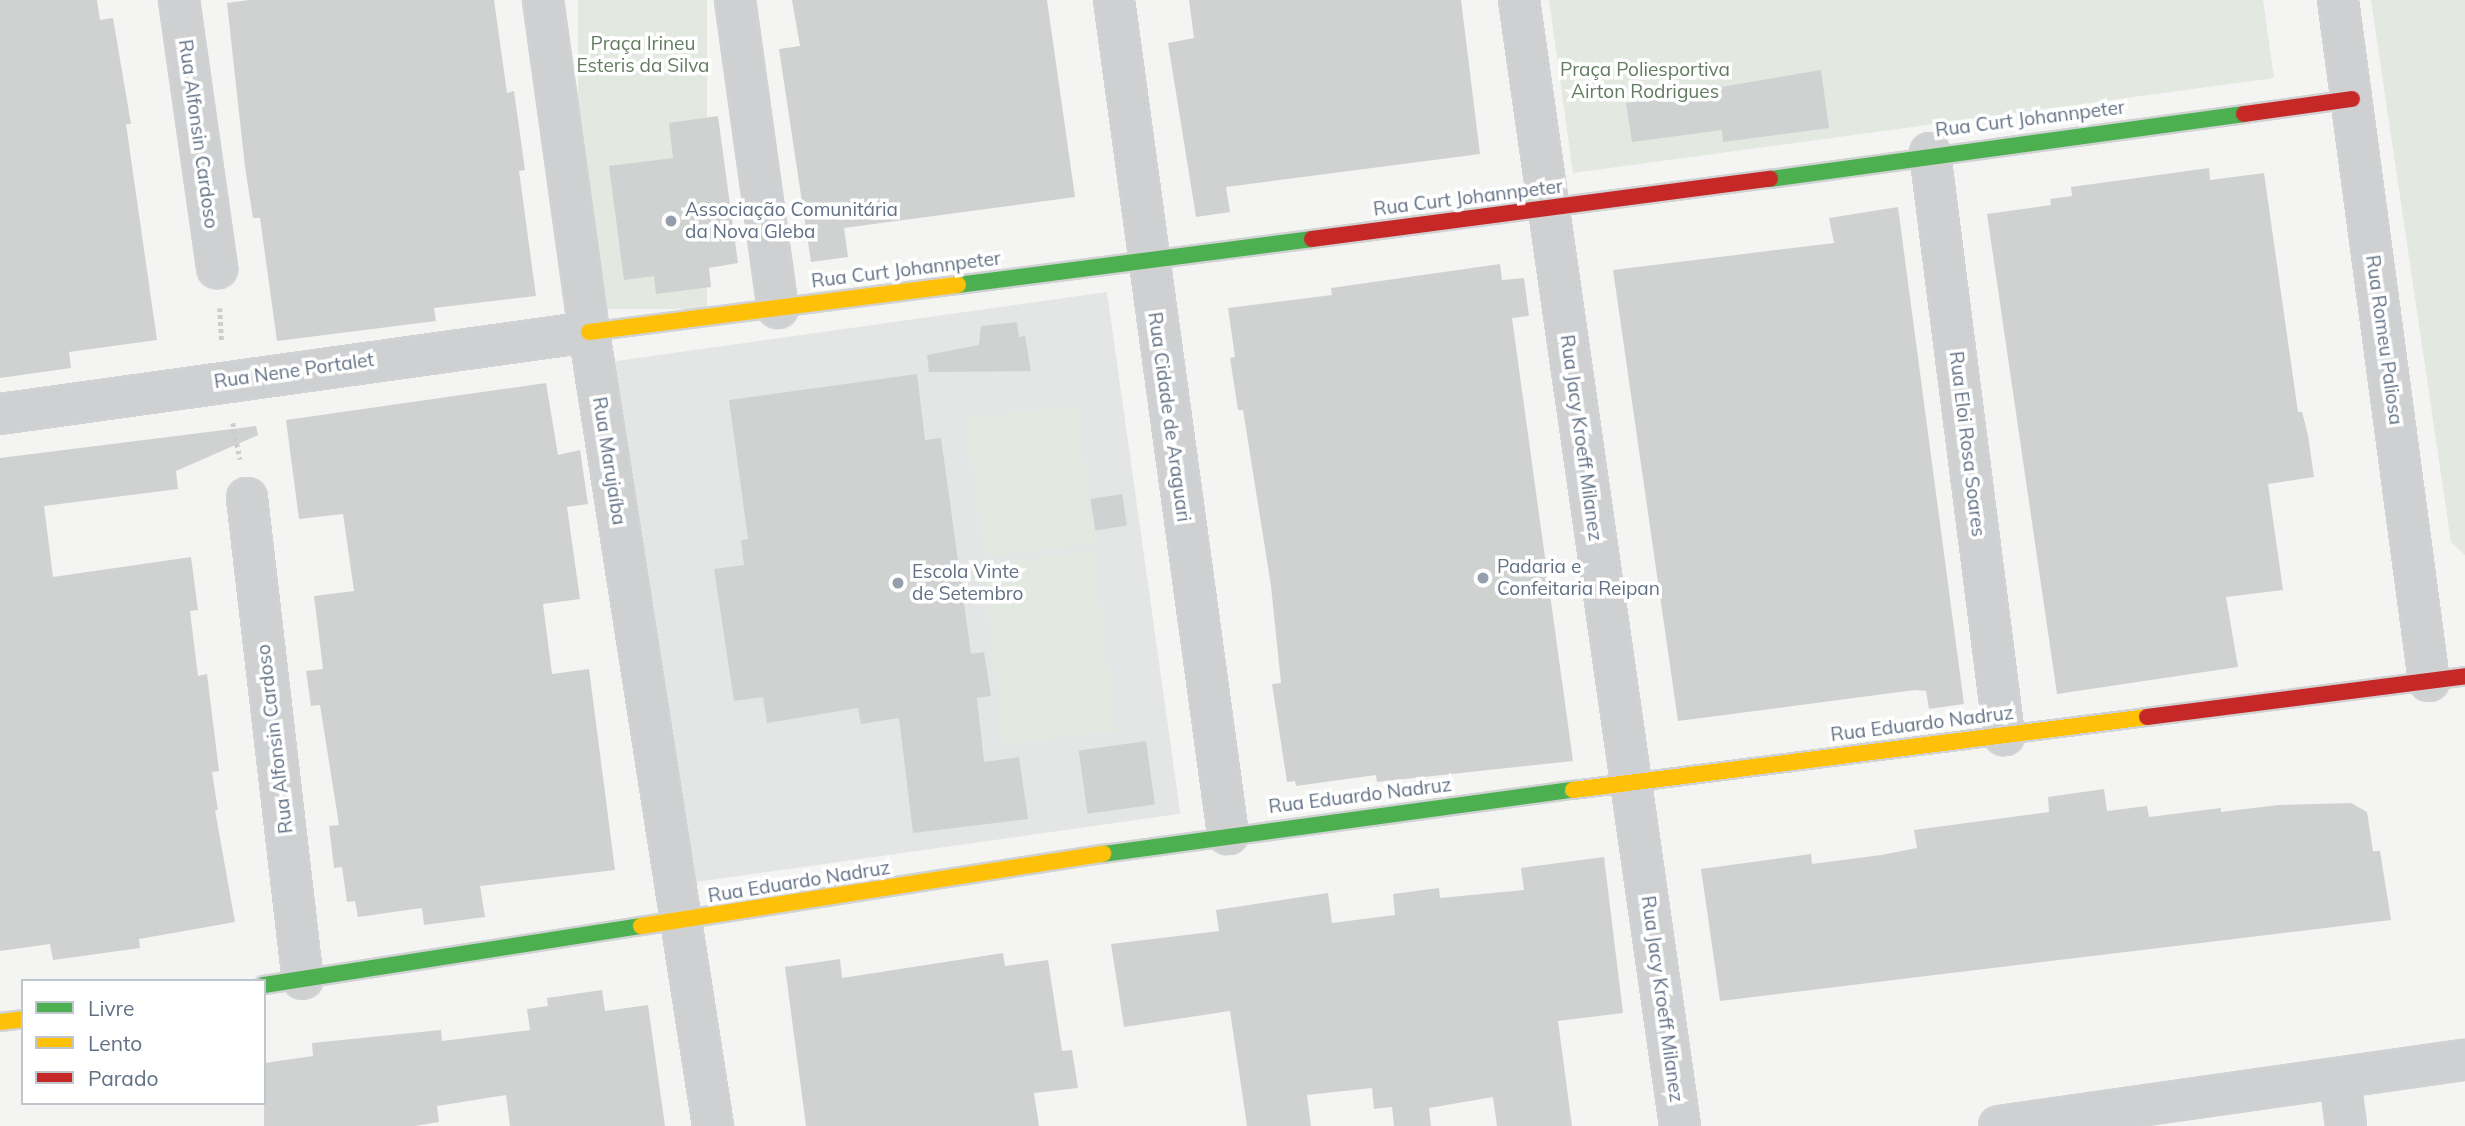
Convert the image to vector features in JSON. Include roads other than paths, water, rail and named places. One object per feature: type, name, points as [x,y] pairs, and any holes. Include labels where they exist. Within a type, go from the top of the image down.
[{"type":"street","name":"Rua Alfonsin Cardoso","points":[[179,0],[217,268]]},
{"type":"street","name":"Rua Marujaíba","points":[[543,0],[589,332],[713,1126]]},
{"type":"street","points":[[735,0],[778,308]]},
{"type":"street","name":"Rua Cidade de Araguari","points":[[1114,0],[1147,260],[1228,834]]},
{"type":"street","name":"Rua Jacy Kroeff Milanez","points":[[1519,0],[1680,1126]]},
{"type":"street","name":"Rua Romeu Paliosa","points":[[2337,0],[2447,678]]},
{"type":"street","name":"Rua Curt Johannpeter","points":[[589,332],[1547,209],[1930,153],[2352,99]]},
{"type":"street","name":"Rua Eloi Rosa Soares","points":[[1930,153],[2004,734]]},
{"type":"street","name":"Rua Nene Portalet","points":[[0,414],[589,332]]},
{"type":"street","name":"Rua Alfonsin Cardoso","points":[[247,498],[303,979]]},
{"type":"street","name":"Rua Eduardo Nadruz","points":[[266,985],[681,922],[1228,834],[2447,678]]},
{"type":"street","points":[[0,1022],[21,1019]]},
{"type":"street","points":[[2013,1125],[2465,1060]]},
{"type":"street","points":[[2340,1079],[2346,1126]]},
{"type":"place","name":"Associação Comunitária da Nova Gleba","points":[[671,221]]},
{"type":"place","name":"Padaria e Confeitaria Reipan","points":[[1483,578]]},
{"type":"place","name":"Escola Vinte de Setembro","points":[[898,583]]},
{"type":"park label","name":"Praça Irineu Esteris da Silva","points":[[643,55]]},
{"type":"park label","name":"Praça Poliesportiva Airton Rodrigues","points":[[1645,81]]}]
